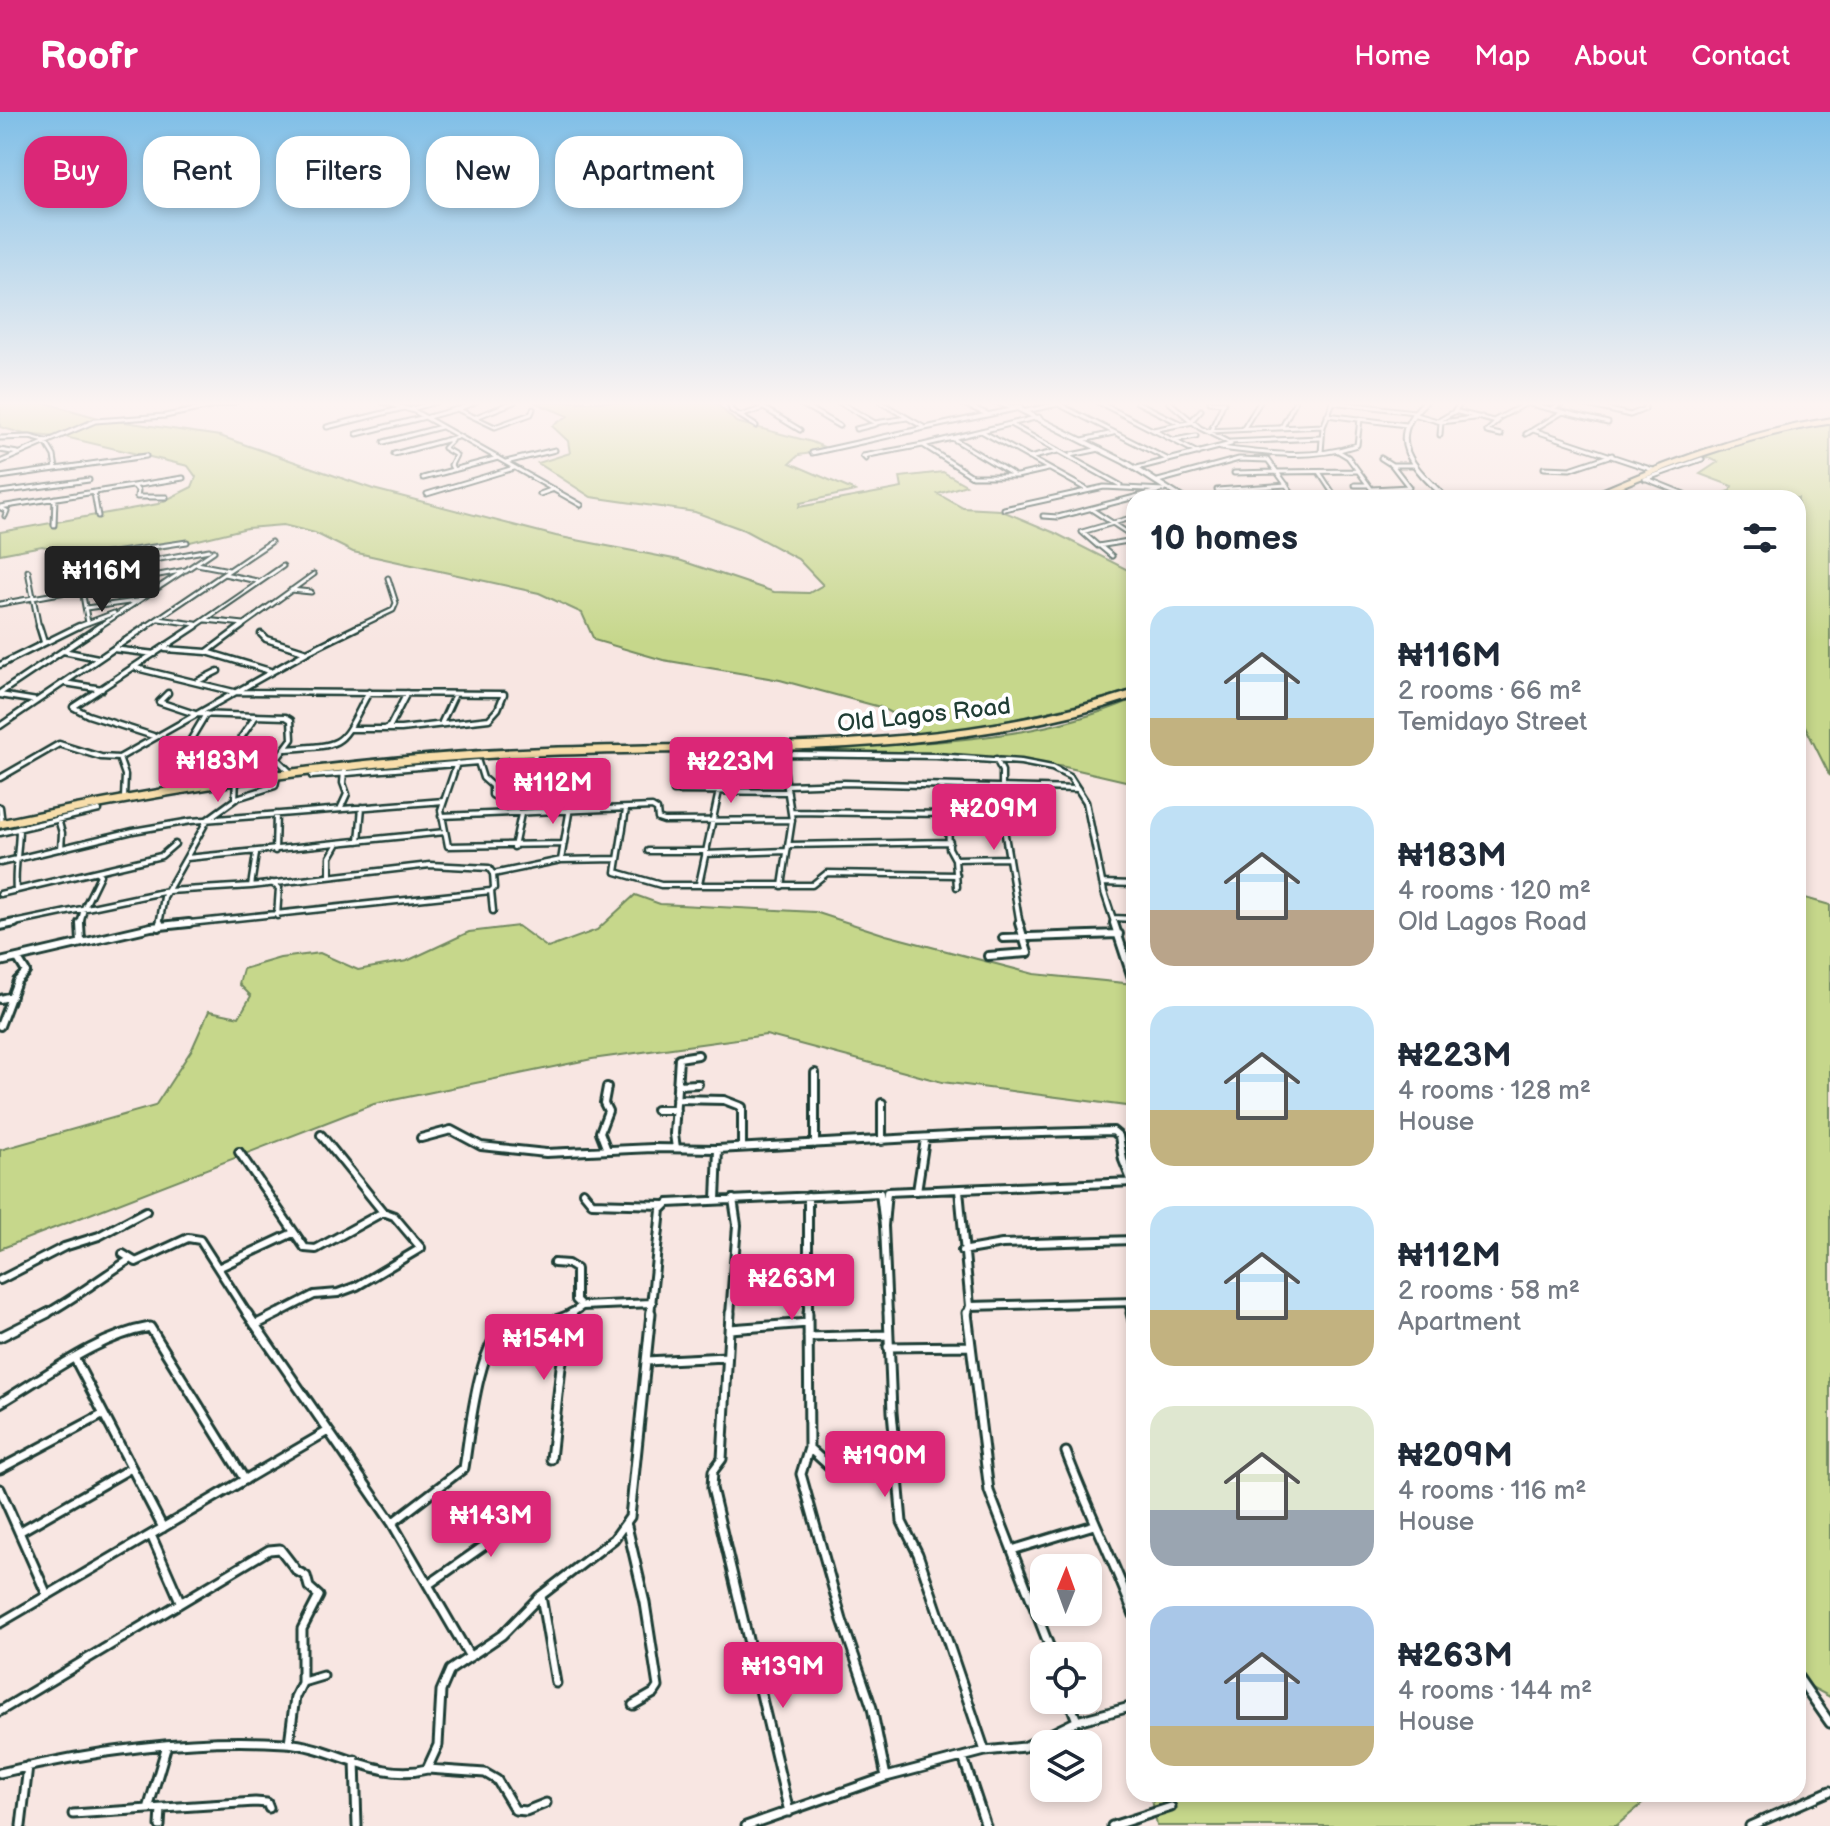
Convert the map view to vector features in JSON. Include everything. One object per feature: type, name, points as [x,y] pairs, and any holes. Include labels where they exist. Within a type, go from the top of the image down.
[{"type":"main road","name":"Old Lagos Road","points":[[1,824],[124,798],[289,771],[458,756],[725,750],[944,736],[1040,720],[1126,696]]},
{"type":"street","points":[[0,492],[77,482]]},
{"type":"street","points":[[0,507],[158,482]]},
{"type":"street","points":[[427,494],[474,482]]},
{"type":"street","points":[[541,482],[581,505]]},
{"type":"street","points":[[1073,482],[1087,489]]},
{"type":"street","points":[[1114,482],[1121,486]]},
{"type":"street","points":[[1159,482],[1167,489]]},
{"type":"street","points":[[1285,482],[1290,490]]},
{"type":"street","points":[[1366,482],[1372,490]]},
{"type":"street","points":[[1355,485],[1409,487],[1405,482]]},
{"type":"street","points":[[1655,482],[1678,490]]},
{"type":"street","points":[[1217,490],[1287,485]]},
{"type":"street","points":[[133,486],[141,499],[166,497]]},
{"type":"street","points":[[1004,509],[1087,489],[1121,486],[1167,489]]},
{"type":"street","points":[[540,494],[563,487]]},
{"type":"street","points":[[1163,490],[1167,489]]},
{"type":"street","points":[[93,492],[98,516]]},
{"type":"street","points":[[54,525],[55,498]]},
{"type":"street","points":[[1043,516],[1050,518],[1126,499]]},
{"type":"street","points":[[0,507],[7,511],[5,516]]},
{"type":"street","points":[[1091,508],[1091,512],[1126,533]]},
{"type":"street","points":[[1126,519],[1082,532],[1094,545],[1126,540]]},
{"type":"street","points":[[87,623],[74,557],[187,542]]},
{"type":"street","points":[[0,726],[271,542]]},
{"type":"street","points":[[1100,546],[1112,556]]},
{"type":"street","points":[[0,694],[118,612],[197,564],[211,550],[78,574]]},
{"type":"street","points":[[197,564],[230,570]]},
{"type":"street","points":[[153,737],[73,708],[168,647],[283,566]]},
{"type":"street","points":[[0,604],[186,570]]},
{"type":"street","points":[[28,571],[44,642]]},
{"type":"street","points":[[223,574],[258,581]]},
{"type":"street","points":[[207,652],[314,574]]},
{"type":"street","points":[[0,778],[59,744],[101,757],[119,758],[270,671],[393,610],[396,603],[388,578]]},
{"type":"street","points":[[290,590],[311,592]]},
{"type":"street","points":[[86,608],[137,601]]},
{"type":"street","points":[[0,665],[44,642],[118,612]]},
{"type":"street","points":[[158,619],[197,624]]},
{"type":"street","points":[[205,620],[245,624]]},
{"type":"street","points":[[261,634],[266,639],[307,652]]},
{"type":"street","points":[[168,647],[207,652],[270,671]]},
{"type":"street","points":[[112,649],[158,652]]},
{"type":"street","points":[[63,651],[99,658]]},
{"type":"street","points":[[136,668],[234,692],[504,694],[498,709],[489,719],[384,729],[349,729]]},
{"type":"street","points":[[197,682],[218,671]]},
{"type":"street","points":[[64,683],[103,689]]},
{"type":"street","points":[[284,749],[332,746],[344,739],[369,692]]},
{"type":"street","points":[[168,693],[159,702],[195,714],[274,714],[291,720],[292,739],[277,759],[289,771]]},
{"type":"street","points":[[384,729],[390,726],[407,693]]},
{"type":"street","points":[[0,694],[37,701]]},
{"type":"street","points":[[441,723],[455,694]]},
{"type":"street","points":[[182,754],[206,714]]},
{"type":"street","points":[[231,752],[257,715]]},
{"type":"street","points":[[699,884],[720,791],[725,750],[761,759],[782,755],[996,759],[1056,768],[1079,789],[1091,820],[1102,883],[1126,948]]},
{"type":"street","points":[[535,752],[532,788],[571,788],[561,860]]},
{"type":"street","points":[[782,755],[792,812],[790,845],[786,851],[782,886]]},
{"type":"street","points":[[458,756],[441,816],[447,845],[453,848],[564,844]]},
{"type":"street","points":[[119,758],[125,775],[124,798]]},
{"type":"street","points":[[988,956],[1026,955],[1002,817],[1002,771],[996,759]]},
{"type":"street","points":[[312,776],[344,771],[481,764],[483,778],[492,786],[492,795],[501,800]]},
{"type":"street","points":[[341,808],[347,794],[343,783],[344,771]]},
{"type":"street","points":[[159,927],[164,897],[208,819],[235,799],[275,786],[278,773]]},
{"type":"street","points":[[235,799],[236,779]]},
{"type":"street","points":[[674,791],[844,783],[1079,789]]},
{"type":"street","points":[[939,787],[947,793],[950,853],[955,859],[957,887]]},
{"type":"street","points":[[0,863],[133,831],[208,819],[444,801]]},
{"type":"street","points":[[0,807],[1,824]]},
{"type":"street","points":[[359,841],[362,807]]},
{"type":"street","points":[[441,816],[655,808],[660,820],[792,820]]},
{"type":"street","points":[[626,809],[618,874],[642,878],[655,884],[815,884],[827,873],[957,875]]},
{"type":"street","points":[[0,833],[99,810]]},
{"type":"street","points":[[792,812],[948,814]]},
{"type":"street","points":[[275,851],[276,814]]},
{"type":"street","points":[[514,847],[521,814]]},
{"type":"street","points":[[58,819],[62,833],[61,849]]},
{"type":"street","points":[[16,890],[14,860],[19,849],[19,828]]},
{"type":"street","points":[[187,858],[256,854],[445,832]]},
{"type":"street","points":[[790,845],[950,842]]},
{"type":"street","points":[[330,875],[333,848],[342,843]]},
{"type":"street","points":[[0,894],[161,856],[175,844]]},
{"type":"street","points":[[648,851],[786,851]]},
{"type":"street","points":[[251,886],[256,854]]},
{"type":"street","points":[[955,859],[1009,858]]},
{"type":"street","points":[[493,874],[561,860],[618,859]]},
{"type":"street","points":[[0,926],[168,891],[251,886],[430,865],[489,868],[493,874],[493,911]]},
{"type":"street","points":[[81,943],[78,917],[100,875],[96,872]]},
{"type":"street","points":[[272,883],[279,888],[277,916]]},
{"type":"street","points":[[1102,883],[1126,884]]},
{"type":"street","points":[[0,962],[159,927],[491,891]]},
{"type":"street","points":[[1113,918],[1126,919]]},
{"type":"street","points":[[1003,938],[1119,934]]},
{"type":"street","points":[[0,1026],[17,981],[26,972],[18,959]]},
{"type":"street","points":[[0,999],[12,996]]},
{"type":"street","points":[[676,1148],[679,1058],[698,1055]]},
{"type":"street","points":[[815,1073],[815,1144]]},
{"type":"street","points":[[677,1085],[698,1084]]},
{"type":"street","points":[[607,1087],[604,1103],[608,1111],[600,1132],[607,1151]]},
{"type":"street","points":[[676,1099],[724,1100],[742,1107],[742,1146]]},
{"type":"street","points":[[882,1103],[882,1141]]},
{"type":"street","points":[[656,1110],[676,1110]]},
{"type":"street","points":[[421,1138],[451,1130],[481,1146],[546,1153],[718,1149],[1113,1131],[1119,1136],[1126,1167]]},
{"type":"street","points":[[255,1325],[314,1295],[338,1293],[357,1286],[421,1248],[394,1216],[383,1212],[321,1135]]},
{"type":"street","points":[[917,1191],[921,1150],[926,1138]]},
{"type":"street","points":[[716,1200],[718,1149]]},
{"type":"street","points":[[239,1152],[293,1233],[310,1251],[383,1212]]},
{"type":"street","points":[[884,1226],[887,1192],[1126,1182]]},
{"type":"street","points":[[959,1190],[962,1251],[970,1306],[967,1312],[984,1469],[1048,1642]]},
{"type":"street","points":[[583,1192],[592,1203],[664,1205],[880,1193],[902,1522],[918,1554],[985,1751]]},
{"type":"street","points":[[808,1196],[809,1448],[801,1474],[842,1620],[872,1708],[886,1777]]},
{"type":"street","points":[[733,1199],[737,1225],[726,1357],[722,1459],[713,1471],[712,1488],[789,1812]]},
{"type":"street","points":[[427,1769],[436,1755],[445,1679],[449,1670],[500,1638],[541,1595],[626,1525],[630,1517],[661,1210],[664,1205]]},
{"type":"street","points":[[0,1280],[64,1247],[99,1236],[146,1211]]},
{"type":"street","points":[[220,1267],[293,1233]]},
{"type":"street","points":[[0,1337],[71,1301],[126,1257],[136,1262],[180,1241],[198,1238],[392,1523],[470,1657]]},
{"type":"street","points":[[962,1251],[1002,1244],[1126,1240]]},
{"type":"street","points":[[554,1263],[568,1264],[576,1269],[576,1300],[582,1306]]},
{"type":"street","points":[[970,1306],[980,1303],[1007,1307],[1126,1302]]},
{"type":"street","points":[[392,1523],[464,1468],[478,1382],[485,1357],[500,1330],[510,1325],[560,1321],[582,1306],[652,1303]]},
{"type":"street","points":[[551,1459],[561,1367],[572,1312]]},
{"type":"street","points":[[730,1329],[808,1323]]},
{"type":"street","points":[[0,1403],[141,1327],[154,1329],[245,1480]]},
{"type":"street","points":[[808,1337],[888,1335]]},
{"type":"street","points":[[888,1347],[971,1346]]},
{"type":"street","points":[[646,1361],[726,1357]]},
{"type":"street","points":[[76,1361],[163,1528]]},
{"type":"street","points":[[0,1469],[102,1414]]},
{"type":"street","points":[[0,1623],[328,1431]]},
{"type":"street","points":[[809,1448],[840,1476]]},
{"type":"street","points":[[1066,1452],[1094,1525],[1110,1550],[1126,1593]]},
{"type":"street","points":[[19,1532],[131,1468]]},
{"type":"street","points":[[0,1489],[47,1595]]},
{"type":"street","points":[[428,1585],[495,1538],[541,1514]]},
{"type":"street","points":[[626,1525],[645,1603],[658,1687],[646,1700],[633,1705]]},
{"type":"street","points":[[1012,1550],[1094,1525]]},
{"type":"street","points":[[151,1535],[180,1601]]},
{"type":"street","points":[[0,1711],[180,1601],[269,1550],[280,1549],[297,1571],[306,1576],[309,1587],[319,1596],[302,1629],[302,1683],[295,1697],[289,1743]]},
{"type":"street","points":[[541,1595],[556,1683]]},
{"type":"street","points":[[302,1683],[323,1676]]},
{"type":"street","points":[[1806,1688],[1830,1723]]},
{"type":"street","points":[[746,1826],[886,1777],[985,1751],[1024,1747],[1077,1721],[1126,1708]]},
{"type":"street","points":[[1074,1714],[1077,1721]]},
{"type":"street","points":[[0,1773],[73,1756],[167,1745],[289,1743],[318,1747],[393,1771],[410,1773],[427,1769],[485,1773],[497,1780],[515,1810],[526,1811],[546,1803]]},
{"type":"street","points":[[148,1810],[167,1745]]},
{"type":"street","points":[[963,1757],[986,1826]]},
{"type":"street","points":[[355,1760],[357,1826]]},
{"type":"street","points":[[21,1826],[28,1766]]},
{"type":"street","points":[[1757,1825],[1830,1791]]},
{"type":"street","points":[[73,1814],[255,1802],[267,1803],[269,1808]]},
{"type":"street","points":[[1112,1826],[1171,1807]]},
{"type":"street","points":[[160,1826],[161,1809]]},
{"type":"green space","points":[[194,482],[353,482],[556,536],[679,560],[774,592],[809,593],[823,585],[798,559],[744,530],[695,512],[591,497],[568,482],[834,482],[855,491],[800,503],[799,507],[902,488],[901,482],[961,482],[966,485],[938,494],[963,508],[1000,510],[1055,533],[1126,569],[1126,691],[1028,716],[919,735],[902,719],[880,707],[780,680],[663,660],[594,640],[582,613],[539,593],[353,552],[315,533],[283,525],[247,528],[121,559],[106,552],[76,554],[42,546],[0,554],[0,532],[158,504],[192,487]]},
{"type":"green space","points":[[1721,482],[1830,482],[1830,776],[1806,728],[1806,490],[1730,490],[1732,486]]},
{"type":"green space","points":[[1126,702],[1126,781],[1065,767],[1000,758],[821,752],[822,748],[941,741],[1020,732],[1097,713]]},
{"type":"green space","points":[[635,895],[660,904],[815,912],[886,935],[1034,974],[1126,983],[1126,1106],[942,1082],[766,1035],[592,1059],[374,1104],[0,1249],[0,1150],[155,1106],[192,1049],[209,1011],[239,1017],[251,996],[239,984],[243,969],[280,958],[320,953],[358,970],[407,961],[469,932],[518,926],[548,948],[597,930]]},
{"type":"green space","points":[[1806,898],[1830,905],[1830,1697],[1806,1684]]},
{"type":"green space","points":[[1152,1802],[1644,1802],[1616,1826],[1157,1826]]}]
